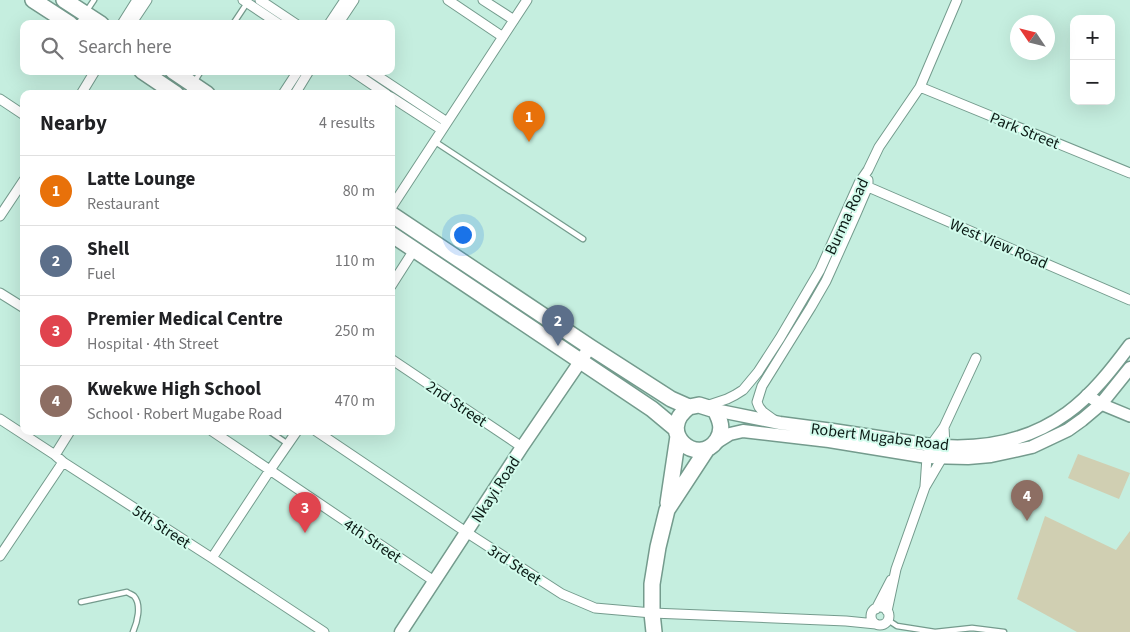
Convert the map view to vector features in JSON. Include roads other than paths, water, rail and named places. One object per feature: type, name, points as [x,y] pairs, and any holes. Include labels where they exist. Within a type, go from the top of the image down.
[{"type":"highway","points":[[33,0],[64,20]]},
{"type":"highway","points":[[64,0],[81,18]]},
{"type":"highway","points":[[148,75],[170,90]]},
{"type":"highway","points":[[177,75],[190,89]]},
{"type":"highway","points":[[395,217],[590,347],[672,399],[689,407]]},
{"type":"highway","points":[[395,237],[652,409],[677,433],[682,443],[698,450],[710,446]]},
{"type":"highway","points":[[511,314],[520,300]]},
{"type":"highway","points":[[554,342],[563,329]]},
{"type":"highway","points":[[654,632],[652,584],[667,510],[677,420],[682,412],[689,407],[699,405],[710,408],[720,419],[719,437],[710,446],[667,510]]},
{"type":"main road","name":"Robert Mugabe Road","points":[[944,452],[1004,442],[1054,421],[1088,395],[1130,345]]},
{"type":"main road","name":"Nkayi Road","points":[[401,632],[590,347]]},
{"type":"main road","name":"Robert Mugabe Road","points":[[710,446],[730,434],[743,431],[944,452],[968,458],[992,456],[1032,447],[1068,430],[1101,404],[1130,368]]},
{"type":"main road","name":"Robert Mugabe Road","points":[[710,408],[929,451]]},
{"type":"street","points":[[124,20],[137,0]]},
{"type":"street","points":[[134,20],[147,0]]},
{"type":"street","points":[[260,0],[290,20]]},
{"type":"street","points":[[332,20],[345,0]]},
{"type":"street","points":[[341,20],[354,0]]},
{"type":"street","points":[[448,0],[503,37]]},
{"type":"street","points":[[483,0],[514,20]]},
{"type":"street","points":[[395,202],[527,0]]},
{"type":"street","name":"Burma Road","points":[[710,408],[743,390],[758,372],[813,284],[864,184],[868,170],[879,147],[920,87],[957,0]]},
{"type":"street","points":[[245,1],[272,20]]},
{"type":"street","points":[[83,90],[93,75]]},
{"type":"street","points":[[286,90],[295,75]]},
{"type":"street","points":[[297,90],[307,75]]},
{"type":"street","points":[[358,75],[380,90]]},
{"type":"street","points":[[375,75],[444,126]]},
{"type":"street","name":"Park Street","points":[[920,87],[1130,173]]},
{"type":"street","points":[[0,99],[20,112]]},
{"type":"street","points":[[395,99],[444,126]]},
{"type":"street","points":[[780,423],[767,416],[759,406],[758,402],[762,386],[822,287],[842,245],[864,184]]},
{"type":"street","name":"West View Road","points":[[864,184],[1130,300]]},
{"type":"street","points":[[0,216],[20,186]]},
{"type":"street","points":[[395,280],[414,250]]},
{"type":"street","points":[[0,293],[20,306]]},
{"type":"street","points":[[925,488],[929,451],[944,426],[976,358]]},
{"type":"street","name":"2nd Street","points":[[395,362],[522,447]]},
{"type":"street","points":[[1088,395],[1101,404],[1130,416]]},
{"type":"street","name":"5th Street","points":[[0,419],[20,432]]},
{"type":"street","points":[[876,624],[871,618],[896,569],[925,488],[944,452],[944,426]]},
{"type":"street","name":"5th Street","points":[[24,435],[324,632]]},
{"type":"street","points":[[55,455],[68,435]]},
{"type":"street","name":"4th Street","points":[[218,435],[434,581]]},
{"type":"street","points":[[212,558],[294,435]]},
{"type":"street","name":"3rd Steet","points":[[322,435],[562,594],[595,608],[652,613],[846,621]]},
{"type":"street","points":[[0,556],[63,462]]},
{"type":"street","points":[[846,621],[883,625],[887,616],[896,569]]},
{"type":"street","points":[[846,621],[882,608],[887,616]]},
{"type":"lane","points":[[81,18],[94,0]]},
{"type":"lane","points":[[235,20],[245,1]]},
{"type":"lane","points":[[190,89],[199,75]]},
{"type":"lane","points":[[434,140],[583,239]]},
{"type":"lane","points":[[275,435],[288,444]]},
{"type":"lane","points":[[81,602],[127,592],[134,596],[137,603],[138,618],[133,632]]},
{"type":"lane","points":[[887,616],[898,626],[935,632],[972,628],[1004,632]]},
{"type":"place","name":"Latte Lounge","points":[[529,142]]},
{"type":"place","name":"Shell","points":[[558,346]]},
{"type":"place","name":"Kwekwe High School","points":[[1027,521]]},
{"type":"place","name":"Premier Medical Centre","points":[[305,533]]}]
